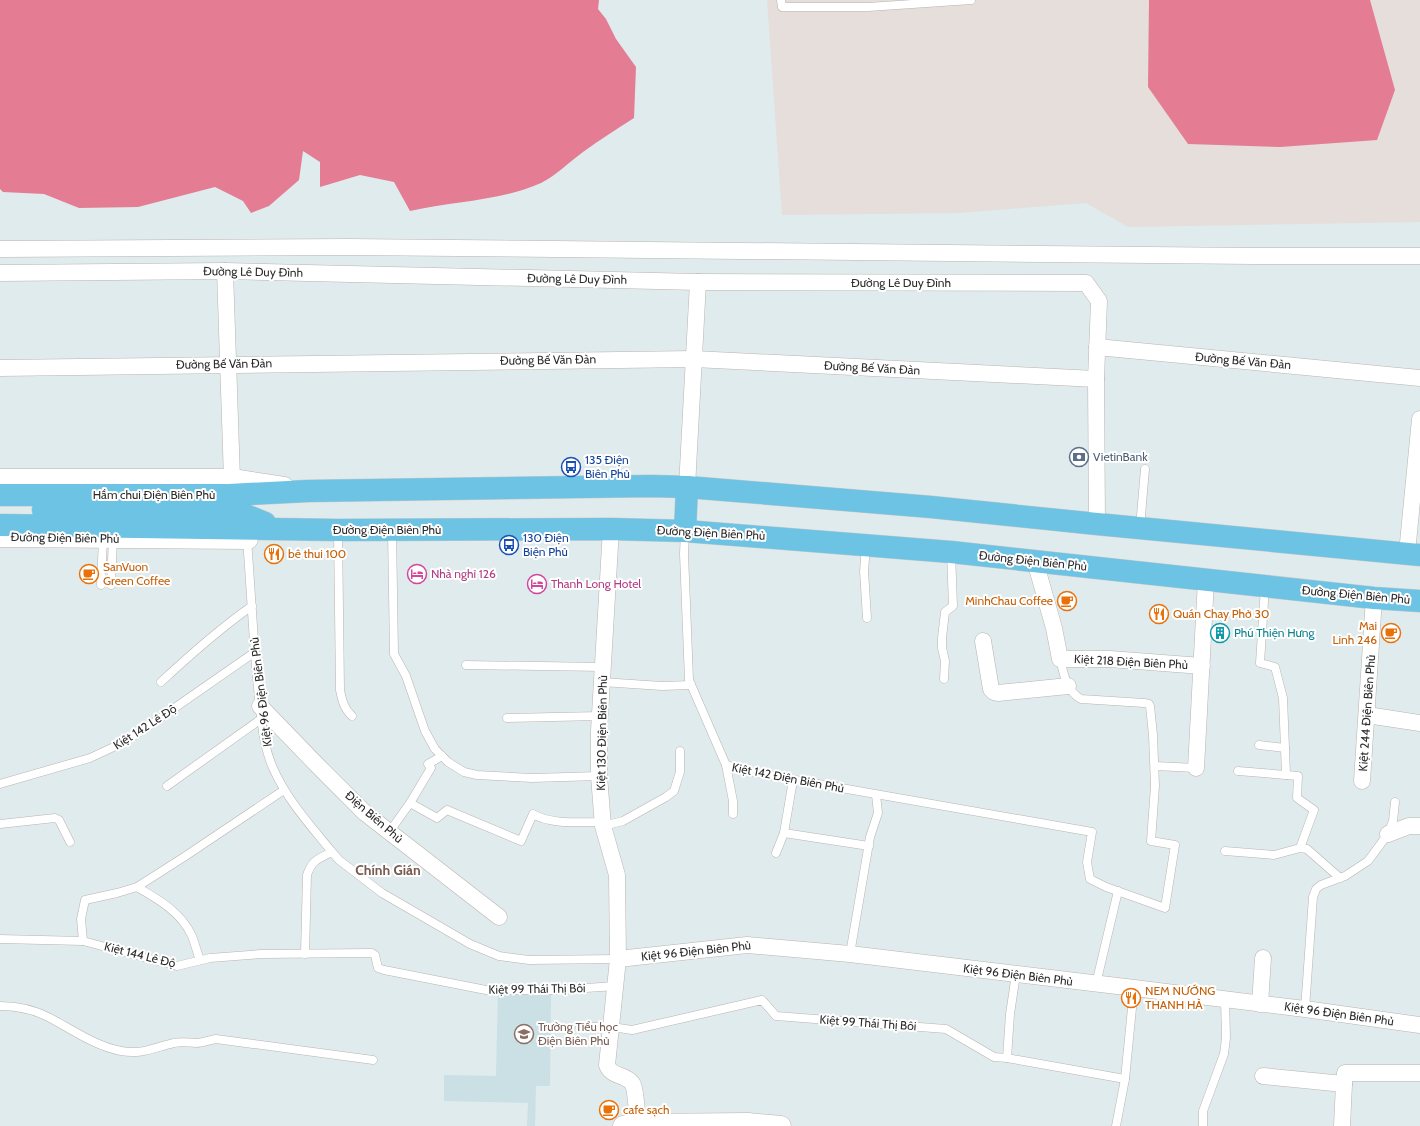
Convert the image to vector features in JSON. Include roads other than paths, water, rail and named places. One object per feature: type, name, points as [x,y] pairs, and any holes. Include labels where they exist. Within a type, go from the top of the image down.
[{"type":"main road","points":[[308,491],[651,486],[687,487],[924,506],[1414,554]]},
{"type":"main road","points":[[684,531],[687,487]]},
{"type":"main road","name":"Hầm chui Điện Biên Phủ","points":[[0,495],[229,495],[308,491]]},
{"type":"main road","points":[[0,510],[233,512],[243,514],[281,529]]},
{"type":"main road","points":[[0,525],[281,529]]},
{"type":"main road","name":"Đường Điện Biên Phủ","points":[[281,529],[611,529],[684,531],[867,544],[1374,598],[1420,601]]},
{"type":"street","points":[[0,248],[348,247],[1254,256],[1420,256]]},
{"type":"street","points":[[225,271],[232,479]]},
{"type":"street","name":"Đường Lê Duy Đình","points":[[0,273],[225,271],[698,282],[1086,283],[1099,301],[1097,347]]},
{"type":"street","points":[[687,487],[698,282]]},
{"type":"street","points":[[1097,347],[1097,524]]},
{"type":"street","name":"Đường Bế Văn Đàn","points":[[1097,347],[1420,378]]},
{"type":"street","name":"Đường Bế Văn Đàn","points":[[0,368],[694,359],[1096,379]]},
{"type":"street","points":[[1414,554],[1420,419]]},
{"type":"street","points":[[0,479],[232,479],[308,491]]},
{"type":"street","name":"Đường Điện Biên Phủ","points":[[0,537],[246,540],[257,538],[281,529]]},
{"type":"street","name":"Kiệt 130 Điện Biên Phủ","points":[[611,529],[600,716],[599,776],[603,824],[617,875],[618,959]]},
{"type":"street","points":[[1035,561],[1054,628],[1060,659]]},
{"type":"street","name":"Kiệt 218 Điện Biên Phủ","points":[[1196,768],[1206,580]]},
{"type":"street","name":"Kiệt 244 Điện Biên Phủ","points":[[1362,781],[1374,598]]},
{"type":"street","points":[[983,641],[991,688],[994,692],[998,693],[1068,686]]},
{"type":"street","name":"Kiệt 218 Điện Biên Phủ","points":[[1060,659],[1110,659],[1202,666]]},
{"type":"street","name":"Điện Biên Phủ","points":[[261,712],[365,812],[499,917]]},
{"type":"street","points":[[1367,715],[1420,723]]},
{"type":"street","points":[[1388,834],[1409,826],[1420,826]]},
{"type":"street","name":"Kiệt 96 Điện Biên Phủ","points":[[618,959],[747,945],[850,954],[1225,999],[1420,1025]]},
{"type":"street","points":[[1260,1004],[1263,958]]},
{"type":"street","points":[[618,959],[607,1065],[611,1072],[628,1080],[634,1087],[633,1125],[748,1123],[781,1126]]},
{"type":"street","points":[[1342,1126],[1345,1073],[1420,1073]]},
{"type":"street","points":[[1263,1076],[1344,1084]]},
{"type":"lane","points":[[781,0],[782,8],[868,7],[972,0]]},
{"type":"lane","points":[[1140,528],[1144,469]]},
{"type":"lane","points":[[338,530],[340,690],[342,701],[352,716]]},
{"type":"lane","points":[[392,530],[394,654],[406,676],[425,730],[436,749],[448,762],[464,772],[484,776],[532,778],[599,776]]},
{"type":"lane","name":"Kiệt 142 Điện Biên Phủ","points":[[684,531],[689,680],[726,765],[793,780],[1092,832],[1087,862],[1090,879],[1118,891]]},
{"type":"lane","points":[[108,538],[111,585]]},
{"type":"lane","points":[[101,585],[108,538]]},
{"type":"lane","name":"Kiệt 96 Điện Biên Phủ","points":[[246,540],[261,712],[268,754],[272,767],[284,790],[339,860],[382,893],[470,944],[499,956],[529,960],[618,959]]},
{"type":"lane","points":[[867,544],[864,571],[867,618]]},
{"type":"lane","points":[[944,679],[945,661],[942,648],[942,638],[945,612],[953,606],[951,552]]},
{"type":"lane","points":[[1265,586],[1260,663],[1275,667],[1282,698],[1286,775]]},
{"type":"lane","points":[[161,682],[198,648],[252,606]]},
{"type":"lane","name":"Kiệt 142 Lê Độ","points":[[0,784],[90,758],[120,744],[140,732],[255,652]]},
{"type":"lane","points":[[1060,659],[1068,686],[1073,693],[1081,699],[1149,704],[1151,710],[1155,766],[1151,841],[1175,845],[1166,908],[1118,891],[1096,984]]},
{"type":"lane","points":[[466,665],[603,675],[662,686],[691,685]]},
{"type":"lane","points":[[167,786],[261,712]]},
{"type":"lane","points":[[507,718],[600,716]]},
{"type":"lane","points":[[1260,745],[1285,748]]},
{"type":"lane","points":[[410,803],[437,818],[447,810],[521,841],[533,814],[539,818],[565,822],[603,824],[623,821],[666,797],[674,791],[680,772],[680,751]]},
{"type":"lane","points":[[390,832],[431,768],[428,764],[442,756]]},
{"type":"lane","points":[[726,765],[734,814]]},
{"type":"lane","points":[[1155,766],[1196,768]]},
{"type":"lane","points":[[1238,771],[1298,776],[1297,798],[1314,810],[1300,848]]},
{"type":"lane","points":[[776,853],[784,833],[793,780]]},
{"type":"lane","points":[[83,941],[80,919],[85,900],[118,894],[136,887],[184,857],[284,790]]},
{"type":"lane","points":[[850,954],[869,846],[878,813],[876,795]]},
{"type":"lane","points":[[1305,1009],[1313,897],[1316,889],[1321,885],[1340,878],[1368,861],[1388,834],[1393,821],[1396,802]]},
{"type":"lane","points":[[0,824],[55,818],[59,820],[70,842]]},
{"type":"lane","points":[[784,833],[869,846]]},
{"type":"lane","points":[[1225,851],[1274,855],[1300,848],[1307,850],[1340,878]]},
{"type":"lane","points":[[305,954],[307,875],[310,866],[317,859],[332,852]]},
{"type":"lane","points":[[136,887],[166,904],[182,920],[192,936],[200,960]]},
{"type":"lane","name":"Kiệt 144 Lê Độ","points":[[0,939],[83,941],[177,966],[210,958],[261,954],[375,955]]},
{"type":"lane","name":"Kiệt 99 Thái Thị Bôi","points":[[375,955],[378,968],[384,970],[486,990],[556,990],[616,986]]},
{"type":"lane","points":[[1007,1058],[1010,1014],[1016,974]]},
{"type":"lane","points":[[1116,1126],[1125,1079],[1134,988]]},
{"type":"lane","points":[[1203,1126],[1203,1111],[1224,1054],[1226,1038],[1225,999]]},
{"type":"lane","name":"Kiệt 99 Thái Thị Bôi","points":[[580,1028],[612,1027],[632,1030],[762,1000],[776,1016],[946,1029],[994,1057],[1125,1079]]},
{"type":"lane","points":[[0,1006],[15,1006],[48,1017],[75,1033],[100,1044],[120,1051],[132,1053],[144,1052],[180,1042],[197,1043],[216,1039],[373,1060]]},
{"type":"place","name":"VietinBank","points":[[1079,457]]},
{"type":"place","name":"135 Điện Biên Phủ","points":[[571,467]]},
{"type":"place","name":"130 Điện Biện Phủ","points":[[509,545]]},
{"type":"place","name":"bê thui 100","points":[[274,554]]},
{"type":"place","name":"SanVuon Green Coffee","points":[[89,574]]},
{"type":"place","name":"Nhà nghỉ 126","points":[[417,574]]},
{"type":"place","name":"Thanh Long Hotel","points":[[537,584]]},
{"type":"place","name":"MinhChau Coffee","points":[[1067,601]]},
{"type":"place","name":"Quán Chay Phở 30","points":[[1159,614]]},
{"type":"place","name":"Phú Thiện Hưng","points":[[1220,633]]},
{"type":"place","name":"Mai Linh 246","points":[[1391,633]]},
{"type":"place","name":"NEM NƯỚNG THANH HÀ","points":[[1131,998]]},
{"type":"place","name":"Trường Tiểu học Điện Biên Phủ","points":[[524,1034]]},
{"type":"place","name":"cafe sạch","points":[[609,1110]]},
{"type":"district","name":"Chính Gián","points":[[388,870]]}]
